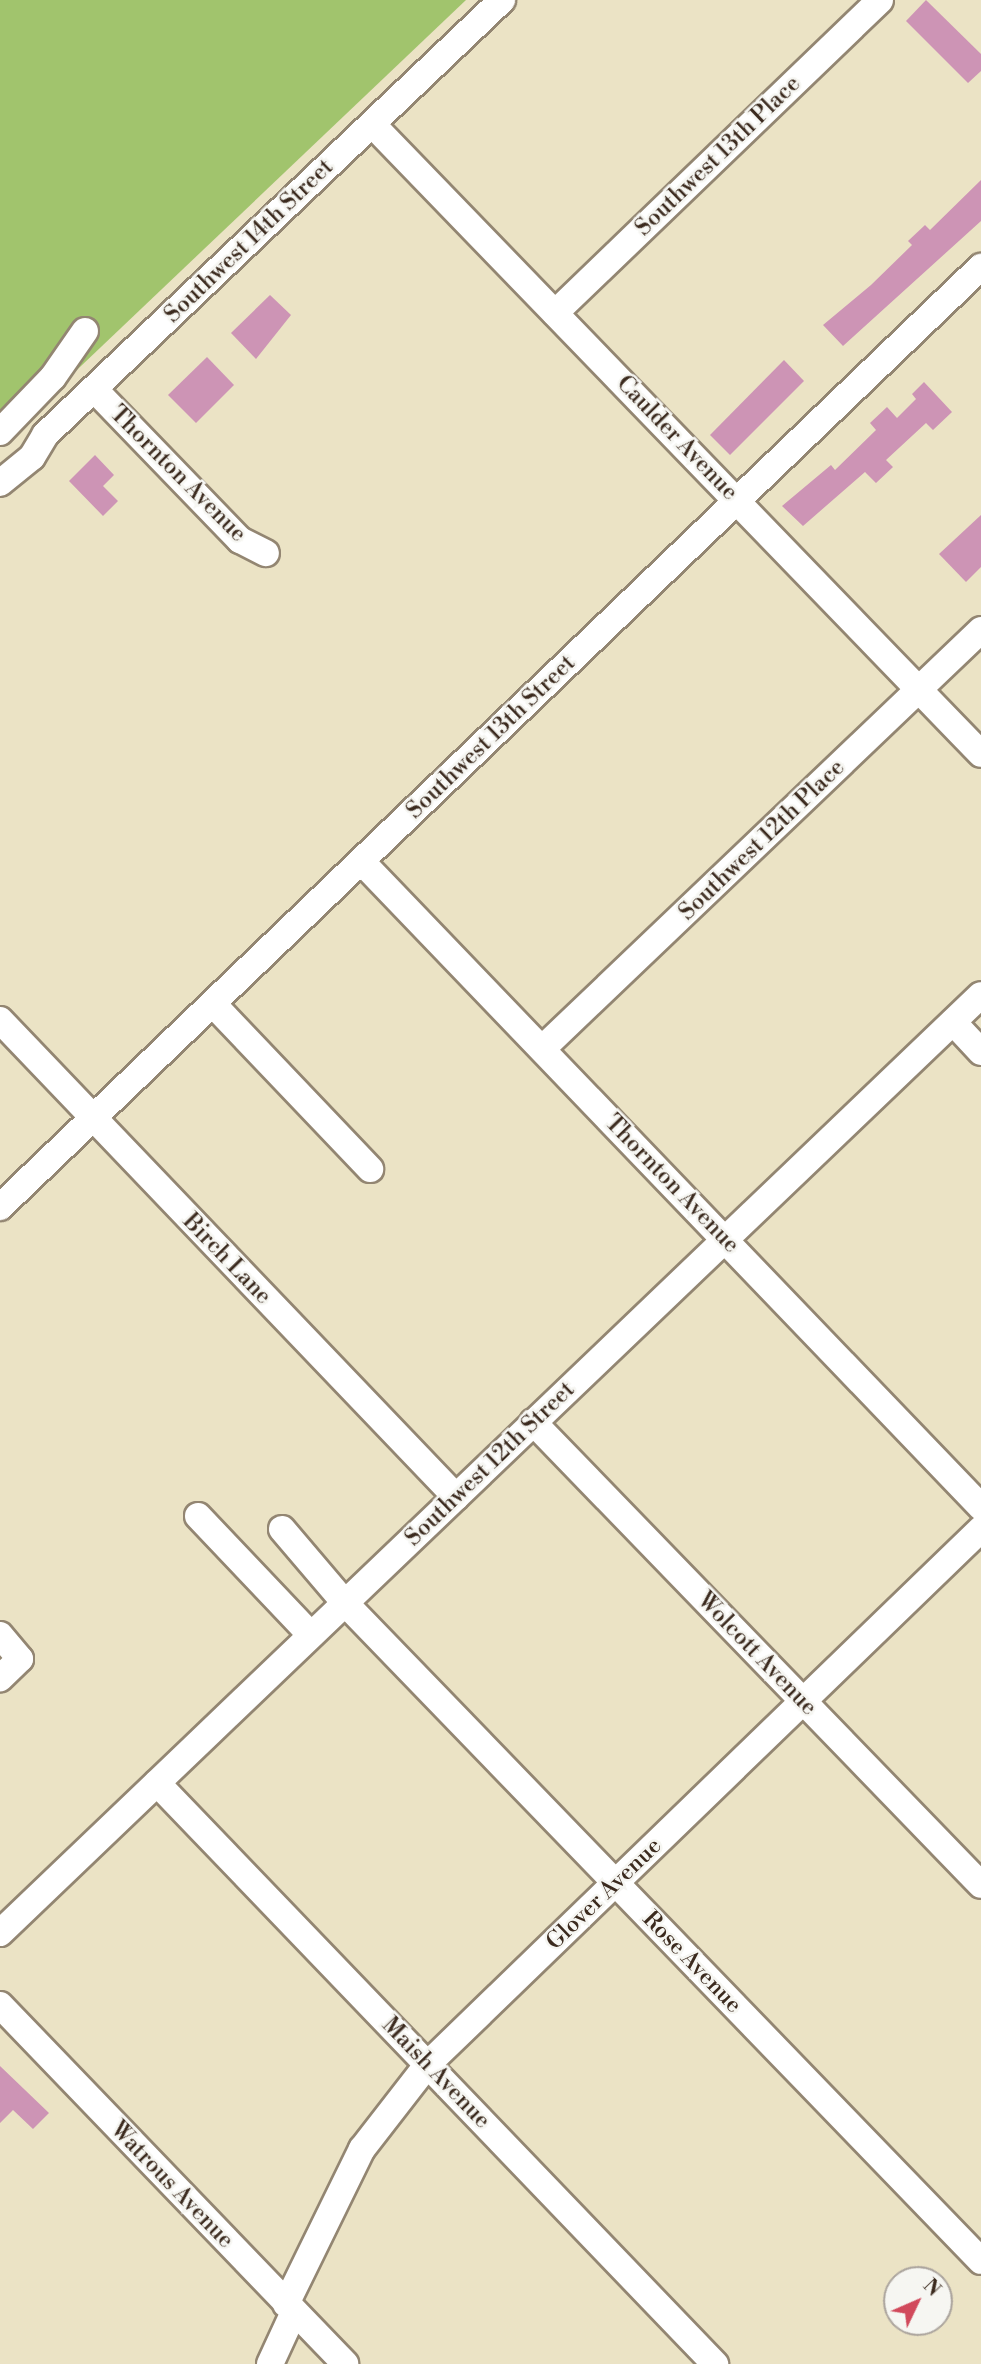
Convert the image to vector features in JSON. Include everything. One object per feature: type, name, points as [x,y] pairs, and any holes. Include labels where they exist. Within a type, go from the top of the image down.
[{"type":"street","name":"Southwest 14th Street","points":[[0,484],[32,457],[45,435],[502,0]]},
{"type":"street","name":"Southwest 13th Place","points":[[555,313],[880,0]]},
{"type":"street","name":"Caulder Avenue","points":[[372,124],[981,754]]},
{"type":"street","name":"Southwest 13th Street","points":[[0,1207],[981,267]]},
{"type":"street","points":[[0,432],[53,377],[85,331]]},
{"type":"street","name":"Thornton Avenue","points":[[94,389],[240,540],[265,553]]},
{"type":"street","points":[[0,468],[22,446],[45,435]]},
{"type":"street","name":"Southwest 12th Place","points":[[542,1049],[981,630]]},
{"type":"street","name":"Thornton Avenue","points":[[362,862],[981,1507]]},
{"type":"street","name":"Southwest 12th Street","points":[[0,1933],[981,995]]},
{"type":"street","points":[[213,1004],[370,1169]]},
{"type":"street","name":"Birch Lane","points":[[0,1020],[456,1497]]},
{"type":"street","points":[[953,1022],[981,1052]]},
{"type":"street","name":"Wolcott Avenue","points":[[533,1422],[981,1885]]},
{"type":"street","points":[[198,1516],[311,1635]]},
{"type":"street","name":"Rose Avenue","points":[[282,1529],[345,1602],[981,2261]]},
{"type":"street","name":"Glover Avenue","points":[[270,2364],[290,2308],[362,2149],[428,2064],[981,1529]]},
{"type":"street","points":[[0,1634],[20,1659],[0,1678]]},
{"type":"street","name":"Maish Avenue","points":[[157,1783],[715,2364]]},
{"type":"street","name":"Watrous Avenue","points":[[0,2006],[345,2364]]},
{"type":"green space","points":[[0,0],[466,0],[0,443]]},
{"type":"building","points":[[926,0],[981,54],[981,71],[968,83],[906,21]]},
{"type":"building","points":[[981,180],[981,221],[843,346],[823,325],[871,285],[912,245],[908,241],[925,225],[930,230]]},
{"type":"building","points":[[270,295],[291,315],[256,359],[231,333]]},
{"type":"building","points":[[207,357],[234,385],[196,423],[168,395]]},
{"type":"building","points":[[784,360],[804,381],[730,455],[710,435]]},
{"type":"building","points":[[924,382],[952,412],[933,430],[926,423],[886,460],[893,467],[876,483],[865,472],[803,526],[782,506],[831,465],[835,470],[876,430],[870,423],[887,407],[897,418],[916,399],[912,394]]},
{"type":"building","points":[[95,455],[114,475],[103,486],[118,501],[103,516],[69,481]]},
{"type":"building","points":[[981,515],[981,567],[966,582],[939,554]]},
{"type":"building","points":[[0,2066],[49,2113],[33,2129],[13,2110],[0,2123]]}]
